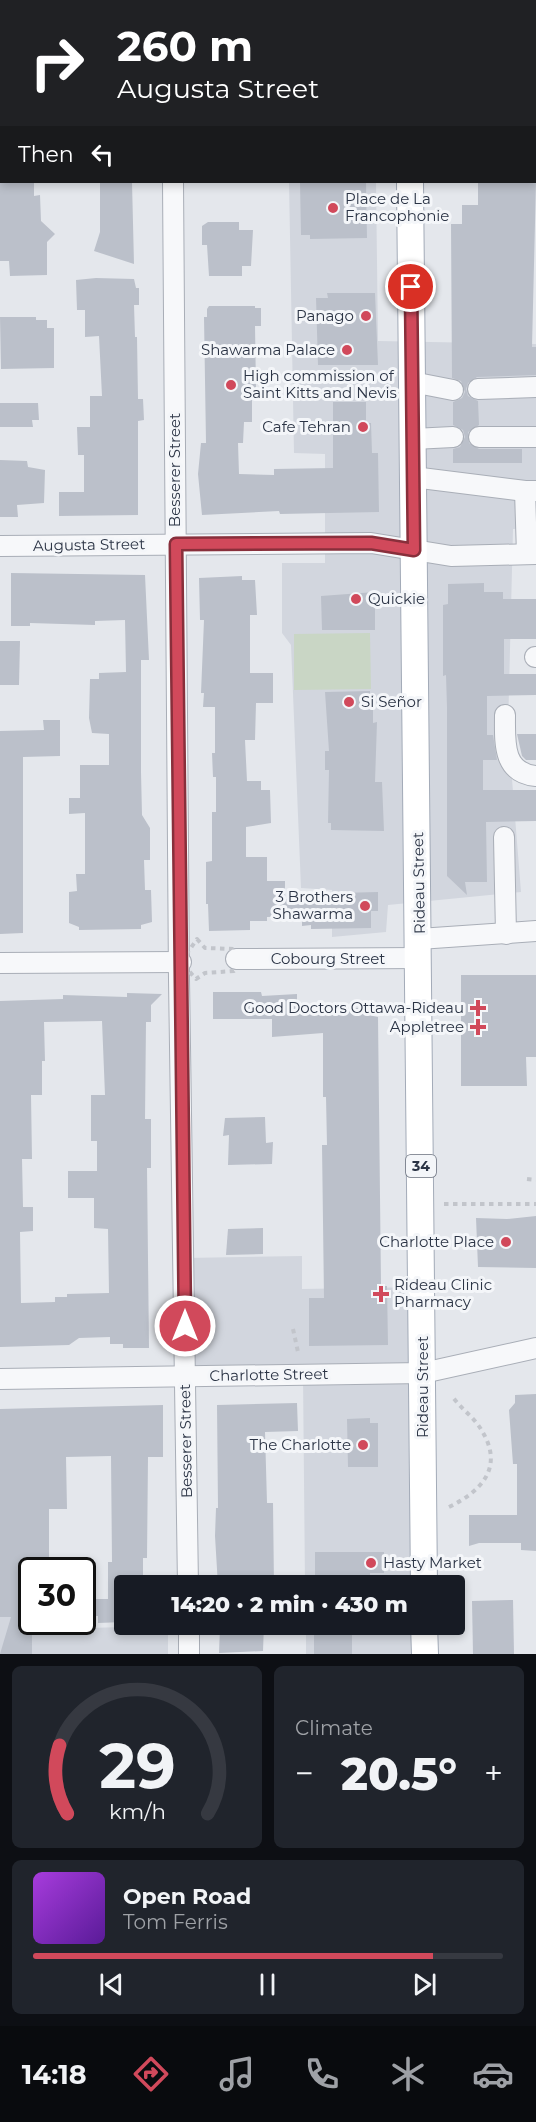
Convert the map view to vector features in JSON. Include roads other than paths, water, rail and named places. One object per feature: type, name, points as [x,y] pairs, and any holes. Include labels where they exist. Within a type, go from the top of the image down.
[{"type":"main road","name":"Rideau Street","points":[[410,183],[424,1575]]},
{"type":"main road","points":[[424,1635],[425,1654]]},
{"type":"street","name":"Besserer Street","points":[[173,183],[188,1575]]},
{"type":"street","points":[[412,382],[453,390]]},
{"type":"street","points":[[478,389],[536,387]]},
{"type":"street","points":[[413,439],[453,437]]},
{"type":"street","points":[[479,437],[536,437]]},
{"type":"street","points":[[413,477],[530,491],[531,554]]},
{"type":"street","name":"Augusta Street","points":[[0,546],[371,543],[451,556],[531,554]]},
{"type":"street","points":[[505,715],[505,747],[509,760],[521,772],[536,776]]},
{"type":"street","points":[[504,837],[506,934]]},
{"type":"street","name":"Cobourg Street","points":[[241,959],[419,949],[536,931]]},
{"type":"street","points":[[0,963],[181,962]]},
{"type":"street","name":"Charlotte Street","points":[[0,1379],[423,1373],[536,1348]]},
{"type":"street","points":[[189,1635],[189,1654]]},
{"type":"place","name":"Place de La Francophonie","points":[[333,208]]},
{"type":"place","name":"Panago","points":[[366,316]]},
{"type":"place","name":"Shawarma Palace","points":[[347,350]]},
{"type":"place","name":"High commission of Saint Kitts and Nevis","points":[[231,385]]},
{"type":"place","name":"Cafe Tehran","points":[[363,427]]},
{"type":"place","name":"Quickie","points":[[356,599]]},
{"type":"place","name":"Si Señor","points":[[349,702]]},
{"type":"place","name":"3 Brothers Shawarma","points":[[365,906]]},
{"type":"place","name":"Good Doctors Ottawa-Rideau","points":[[478,1008]]},
{"type":"place","name":"Appletree","points":[[478,1027]]},
{"type":"place","name":"Charlotte Place","points":[[506,1242]]},
{"type":"place","name":"Rideau Clinic Pharmacy","points":[[381,1294]]},
{"type":"place","name":"The Charlotte","points":[[363,1445]]},
{"type":"place","name":"Hasty Market","points":[[371,1563]]}]
